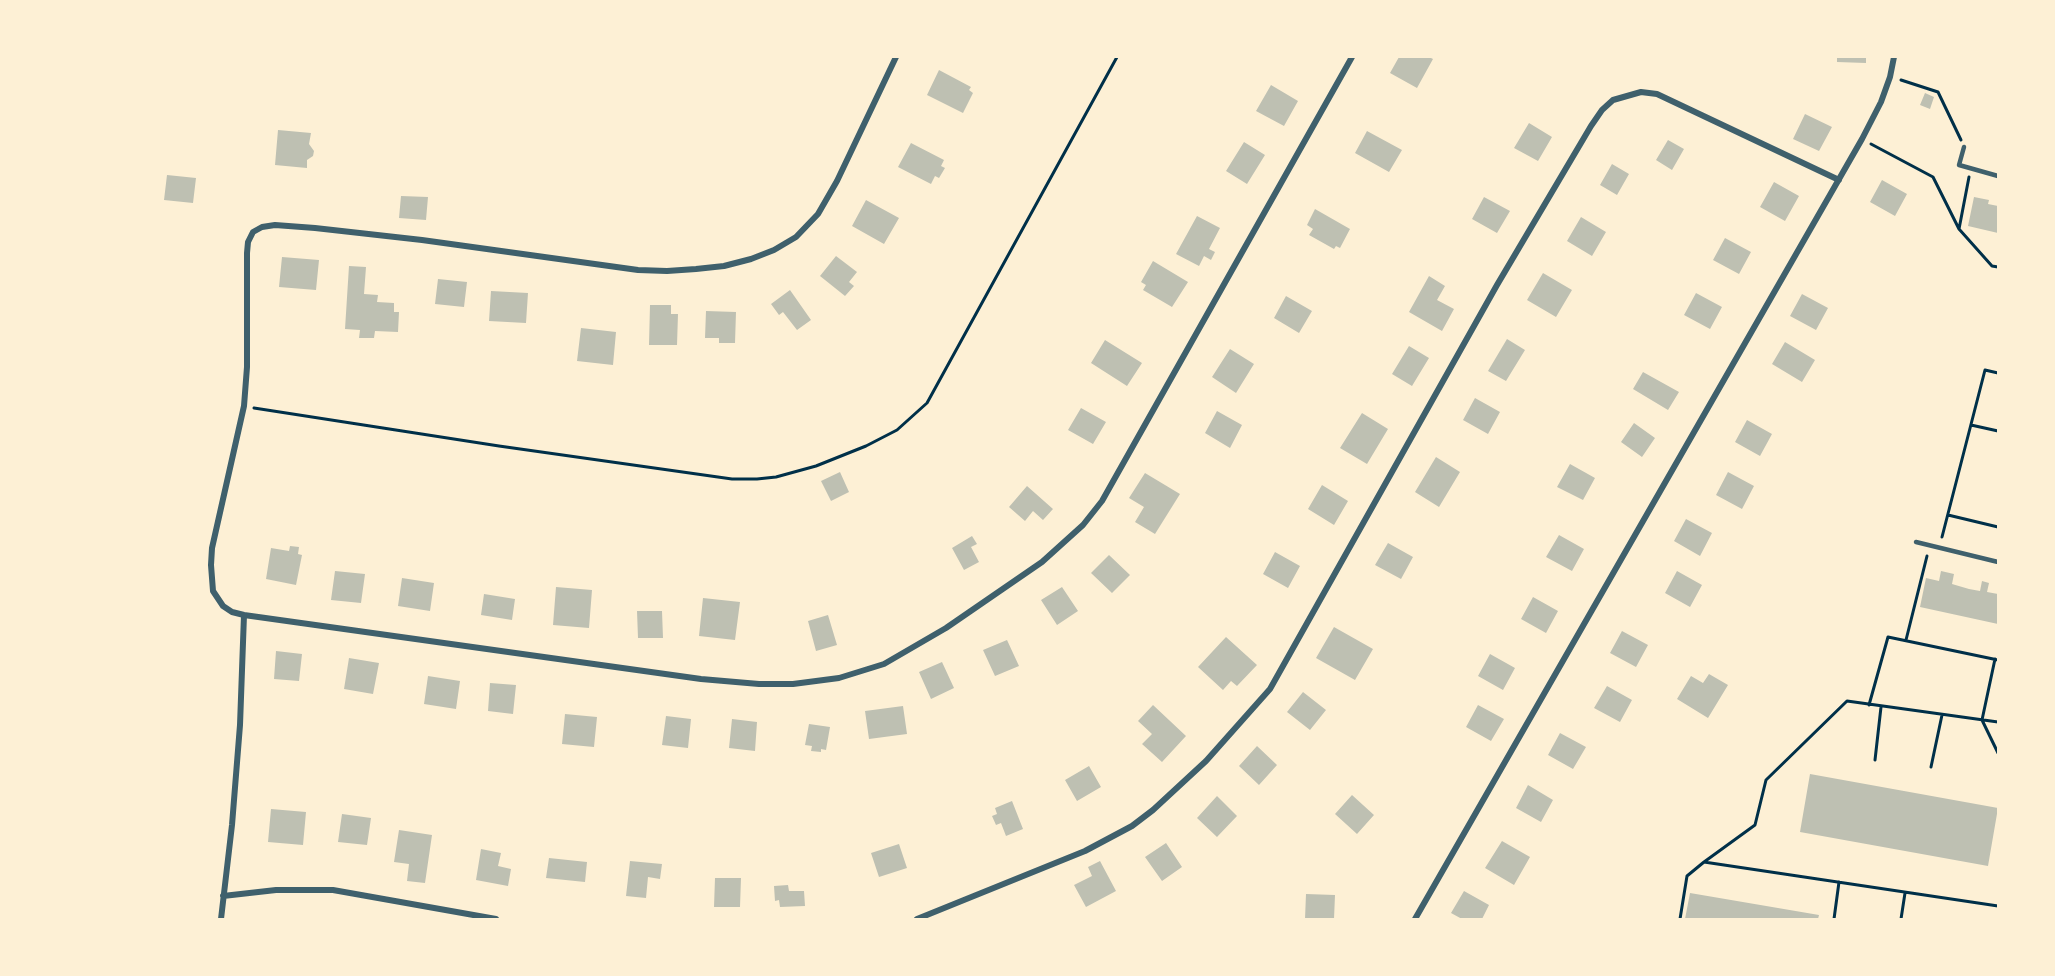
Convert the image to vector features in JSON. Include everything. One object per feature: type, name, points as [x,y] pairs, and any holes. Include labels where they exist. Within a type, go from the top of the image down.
[{"type":"street","points":[[896,57],[837,181],[818,214],[796,237],[774,250],[724,266],[667,271],[638,270],[422,240],[285,225],[262,227],[253,232],[248,242],[247,367],[244,406],[215,529],[211,565],[213,591],[217,599],[232,612],[244,615],[701,679],[793,684],[839,678],[884,664],[946,628],[1042,562],[1083,525],[1102,501],[1352,57]]},
{"type":"street","points":[[1415,919],[1862,139],[1881,102],[1894,57]]},
{"type":"street","points":[[917,919],[964,898],[1085,851],[1132,826],[1153,810],[1206,761],[1270,690],[1497,285],[1591,126],[1602,110],[1613,100],[1641,92],[1657,94],[1839,180]]},
{"type":"street","points":[[221,919],[240,725],[244,615]]},
{"type":"street","points":[[223,896],[276,890],[333,890],[496,919]]},
{"type":"lane","points":[[1964,147],[1959,165],[1998,176]]},
{"type":"lane","points":[[1916,542],[1998,562]]},
{"type":"path","points":[[244,406],[499,446],[732,478],[776,477],[816,466],[897,430],[927,403],[1117,57]]},
{"type":"path","points":[[1890,77],[1938,92],[1964,147]]},
{"type":"path","points":[[1862,139],[1932,177],[1959,230],[1992,266],[1998,267]]},
{"type":"path","points":[[1959,230],[1971,168]]},
{"type":"path","points":[[1940,548],[1985,370],[1998,373]]},
{"type":"path","points":[[1971,425],[1998,431]]},
{"type":"path","points":[[1948,515],[1998,527]]},
{"type":"path","points":[[1906,640],[1930,545]]},
{"type":"path","points":[[1869,705],[1888,637],[1997,660],[1982,720],[1998,753]]},
{"type":"path","points":[[1680,919],[1687,876],[1755,825],[1766,780],[1847,701],[1998,722]]},
{"type":"path","points":[[1875,760],[1881,706]]},
{"type":"path","points":[[1931,767],[1942,715]]},
{"type":"path","points":[[1704,862],[1998,906]]},
{"type":"path","points":[[1834,919],[1839,882]]},
{"type":"path","points":[[1901,919],[1905,893]]},
{"type":"building","points":[[1399,57],[1433,59],[1417,88],[1390,73]]},
{"type":"building","points":[[1837,57],[1866,57],[1866,63],[1837,62]]},
{"type":"building","points":[[939,70],[971,87],[969,90],[973,93],[963,113],[927,95]]},
{"type":"building","points":[[1271,85],[1298,101],[1284,126],[1256,111]]},
{"type":"building","points":[[1925,93],[1934,97],[1930,109],[1920,105]]},
{"type":"building","points":[[1805,114],[1832,127],[1819,151],[1793,139]]},
{"type":"building","points":[[1529,123],[1552,137],[1538,161],[1514,148]]},
{"type":"building","points":[[278,130],[311,133],[309,144],[314,151],[313,156],[307,160],[307,168],[275,165]]},
{"type":"building","points":[[1367,131],[1402,150],[1389,172],[1355,153]]},
{"type":"building","points":[[1668,140],[1684,149],[1672,170],[1656,160]]},
{"type":"building","points":[[1244,142],[1265,155],[1247,184],[1226,171]]},
{"type":"building","points":[[911,143],[944,160],[941,166],[945,168],[939,178],[935,176],[931,184],[898,167]]},
{"type":"building","points":[[1612,164],[1629,174],[1617,195],[1600,185]]},
{"type":"building","points":[[167,175],[196,178],[193,203],[164,200]]},
{"type":"building","points":[[1882,180],[1907,194],[1895,216],[1870,202]]},
{"type":"building","points":[[1774,182],[1799,196],[1785,221],[1760,207]]},
{"type":"building","points":[[401,196],[428,197],[426,220],[399,218]]},
{"type":"building","points":[[1484,197],[1510,211],[1497,233],[1472,219]]},
{"type":"building","points":[[1974,197],[1989,200],[1988,204],[1998,206],[1998,233],[1968,226]]},
{"type":"building","points":[[866,200],[899,218],[884,244],[852,226]]},
{"type":"building","points":[[1315,209],[1350,229],[1340,248],[1336,246],[1334,249],[1309,235],[1313,229],[1307,225]]},
{"type":"building","points":[[1197,216],[1220,228],[1209,249],[1215,252],[1211,260],[1204,256],[1199,266],[1176,254]]},
{"type":"building","points":[[1581,217],[1606,232],[1592,256],[1567,241]]},
{"type":"building","points":[[1725,238],[1751,252],[1739,274],[1713,260]]},
{"type":"building","points":[[836,256],[857,272],[849,282],[854,286],[845,296],[820,276]]},
{"type":"building","points":[[282,257],[319,260],[316,290],[279,287]]},
{"type":"building","points":[[1153,261],[1188,282],[1172,307],[1143,290],[1146,285],[1141,282]]},
{"type":"building","points":[[349,266],[366,267],[364,294],[378,295],[377,302],[394,303],[394,312],[399,312],[398,332],[375,331],[374,338],[359,338],[360,330],[345,329]]},
{"type":"building","points":[[1543,273],[1572,290],[1556,317],[1527,300]]},
{"type":"building","points":[[1429,276],[1445,286],[1437,300],[1454,309],[1442,331],[1409,312]]},
{"type":"building","points":[[438,279],[467,282],[464,307],[435,304]]},
{"type":"building","points":[[790,290],[811,320],[797,330],[783,312],[779,315],[771,304]]},
{"type":"building","points":[[491,291],[528,293],[526,323],[489,321]]},
{"type":"building","points":[[1696,293],[1722,307],[1710,329],[1684,315]]},
{"type":"building","points":[[1802,294],[1828,308],[1816,330],[1790,316]]},
{"type":"building","points":[[1286,296],[1312,311],[1299,333],[1274,318]]},
{"type":"building","points":[[650,305],[671,305],[671,314],[678,314],[677,345],[649,345]]},
{"type":"building","points":[[706,311],[736,312],[735,343],[719,343],[719,338],[705,338]]},
{"type":"building","points":[[581,328],[616,332],[613,365],[577,361]]},
{"type":"building","points":[[1507,339],[1525,350],[1506,381],[1488,371]]},
{"type":"building","points":[[1105,340],[1142,363],[1127,386],[1091,363]]},
{"type":"building","points":[[1785,342],[1815,360],[1802,382],[1772,364]]},
{"type":"building","points":[[1409,346],[1429,358],[1412,386],[1392,374]]},
{"type":"building","points":[[1230,349],[1254,364],[1236,393],[1212,377]]},
{"type":"building","points":[[1643,372],[1679,392],[1668,410],[1633,389]]},
{"type":"building","points":[[1475,398],[1500,412],[1488,434],[1463,420]]},
{"type":"building","points":[[1081,408],[1106,422],[1093,444],[1068,430]]},
{"type":"building","points":[[1217,411],[1242,425],[1230,448],[1205,433]]},
{"type":"building","points":[[1362,413],[1388,429],[1367,464],[1340,448]]},
{"type":"building","points":[[1747,420],[1772,434],[1760,456],[1735,442]]},
{"type":"building","points":[[1634,423],[1655,438],[1642,457],[1621,442]]},
{"type":"building","points":[[1436,457],[1460,472],[1439,507],[1415,492]]},
{"type":"building","points":[[1570,464],[1595,478],[1583,500],[1557,487]]},
{"type":"building","points":[[840,472],[849,492],[831,501],[821,481]]},
{"type":"building","points":[[1728,472],[1754,486],[1742,509],[1716,495]]},
{"type":"building","points":[[1145,473],[1180,494],[1155,534],[1135,522],[1144,507],[1129,498]]},
{"type":"building","points":[[1322,485],[1348,501],[1334,525],[1308,509]]},
{"type":"building","points":[[1027,486],[1053,509],[1043,520],[1033,511],[1025,521],[1009,507]]},
{"type":"building","points":[[1686,519],[1712,533],[1700,556],[1674,541]]},
{"type":"building","points":[[1559,535],[1584,549],[1572,571],[1546,557]]},
{"type":"building","points":[[972,536],[977,544],[971,547],[979,562],[964,570],[952,548]]},
{"type":"building","points":[[1388,543],[1413,557],[1401,579],[1375,565]]},
{"type":"building","points":[[290,546],[299,547],[298,554],[302,555],[296,585],[266,579],[271,548],[289,551]]},
{"type":"building","points":[[1275,552],[1300,566],[1288,588],[1263,574]]},
{"type":"building","points":[[1109,555],[1130,575],[1112,593],[1091,573]]},
{"type":"building","points":[[335,571],[365,574],[361,603],[331,600]]},
{"type":"building","points":[[1677,571],[1702,585],[1690,607],[1665,593]]},
{"type":"building","points":[[1941,571],[1954,574],[1952,584],[1969,589],[1980,591],[1982,581],[1989,583],[1987,592],[1998,594],[1998,624],[1920,607],[1926,578],[1939,581]]},
{"type":"building","points":[[402,578],[434,583],[430,611],[398,606]]},
{"type":"building","points":[[556,587],[592,590],[589,628],[553,625]]},
{"type":"building","points":[[1062,587],[1078,611],[1057,625],[1041,600]]},
{"type":"building","points":[[484,594],[515,599],[512,620],[481,615]]},
{"type":"building","points":[[1533,597],[1558,611],[1546,633],[1521,619]]},
{"type":"building","points":[[703,598],[740,602],[735,640],[699,636]]},
{"type":"building","points":[[637,611],[662,611],[663,638],[638,638]]},
{"type":"building","points":[[828,615],[837,645],[816,651],[808,621]]},
{"type":"building","points":[[1334,627],[1373,649],[1355,680],[1316,658]]},
{"type":"building","points":[[1622,631],[1648,645],[1636,667],[1610,653]]},
{"type":"building","points":[[1226,637],[1257,665],[1237,686],[1231,681],[1223,690],[1198,667]]},
{"type":"building","points":[[1007,640],[1019,666],[995,676],[983,650]]},
{"type":"building","points":[[276,651],[302,654],[299,681],[274,679]]},
{"type":"building","points":[[1490,654],[1515,668],[1503,690],[1478,676]]},
{"type":"building","points":[[349,658],[379,663],[373,694],[344,689]]},
{"type":"building","points":[[942,662],[954,688],[931,699],[919,672]]},
{"type":"building","points":[[1709,674],[1728,685],[1708,718],[1677,699],[1691,676],[1703,683]]},
{"type":"building","points":[[428,676],[460,681],[456,709],[424,704]]},
{"type":"building","points":[[490,683],[516,685],[513,714],[488,711]]},
{"type":"building","points":[[1607,686],[1632,700],[1620,722],[1594,708]]},
{"type":"building","points":[[1303,692],[1326,710],[1310,730],[1287,712]]},
{"type":"building","points":[[1153,705],[1186,736],[1162,762],[1142,744],[1152,734],[1138,721]]},
{"type":"building","points":[[1478,705],[1504,719],[1491,741],[1466,727]]},
{"type":"building","points":[[903,706],[907,734],[869,739],[865,711]]},
{"type":"building","points":[[565,714],[597,717],[594,747],[562,744]]},
{"type":"building","points":[[666,716],[691,719],[688,748],[662,745]]},
{"type":"building","points":[[732,719],[757,722],[755,751],[729,748]]},
{"type":"building","points":[[809,724],[830,727],[826,750],[811,751],[812,746],[805,745]]},
{"type":"building","points":[[1560,733],[1586,747],[1573,769],[1548,755]]},
{"type":"building","points":[[1257,746],[1277,765],[1259,785],[1239,766]]},
{"type":"building","points":[[1089,766],[1101,787],[1077,801],[1065,780]]},
{"type":"building","points":[[1810,774],[1998,808],[1988,866],[1800,832]]},
{"type":"building","points":[[1528,785],[1553,800],[1541,822],[1516,808]]},
{"type":"building","points":[[1352,795],[1374,815],[1357,834],[1335,814]]},
{"type":"building","points":[[1217,796],[1237,816],[1217,837],[1197,818]]},
{"type":"building","points":[[1012,801],[1023,829],[1006,836],[1001,823],[996,825],[992,816],[997,814],[995,808]]},
{"type":"building","points":[[271,809],[306,812],[303,845],[268,842]]},
{"type":"building","points":[[342,814],[371,818],[367,845],[338,842]]},
{"type":"building","points":[[399,830],[432,835],[425,883],[407,881],[409,864],[394,862]]},
{"type":"building","points":[[1502,841],[1530,857],[1514,885],[1485,868]]},
{"type":"building","points":[[1166,843],[1182,867],[1162,881],[1145,857]]},
{"type":"building","points":[[899,844],[907,868],[879,877],[871,853]]},
{"type":"building","points":[[481,849],[501,853],[498,866],[511,869],[508,886],[476,880]]},
{"type":"building","points":[[549,858],[587,862],[585,882],[546,878]]},
{"type":"building","points":[[630,861],[662,864],[660,879],[648,877],[646,898],[626,896]]},
{"type":"building","points":[[1100,861],[1116,891],[1086,907],[1074,885],[1092,876],[1088,867]]},
{"type":"building","points":[[715,878],[741,878],[740,907],[714,907]]},
{"type":"building","points":[[788,885],[789,891],[804,891],[805,906],[780,907],[779,900],[775,901],[774,886]]},
{"type":"building","points":[[1464,891],[1489,905],[1482,919],[1462,919],[1451,913]]},
{"type":"building","points":[[1690,893],[1819,915],[1818,919],[1685,919]]},
{"type":"building","points":[[1306,894],[1335,895],[1334,919],[1305,919]]}]
